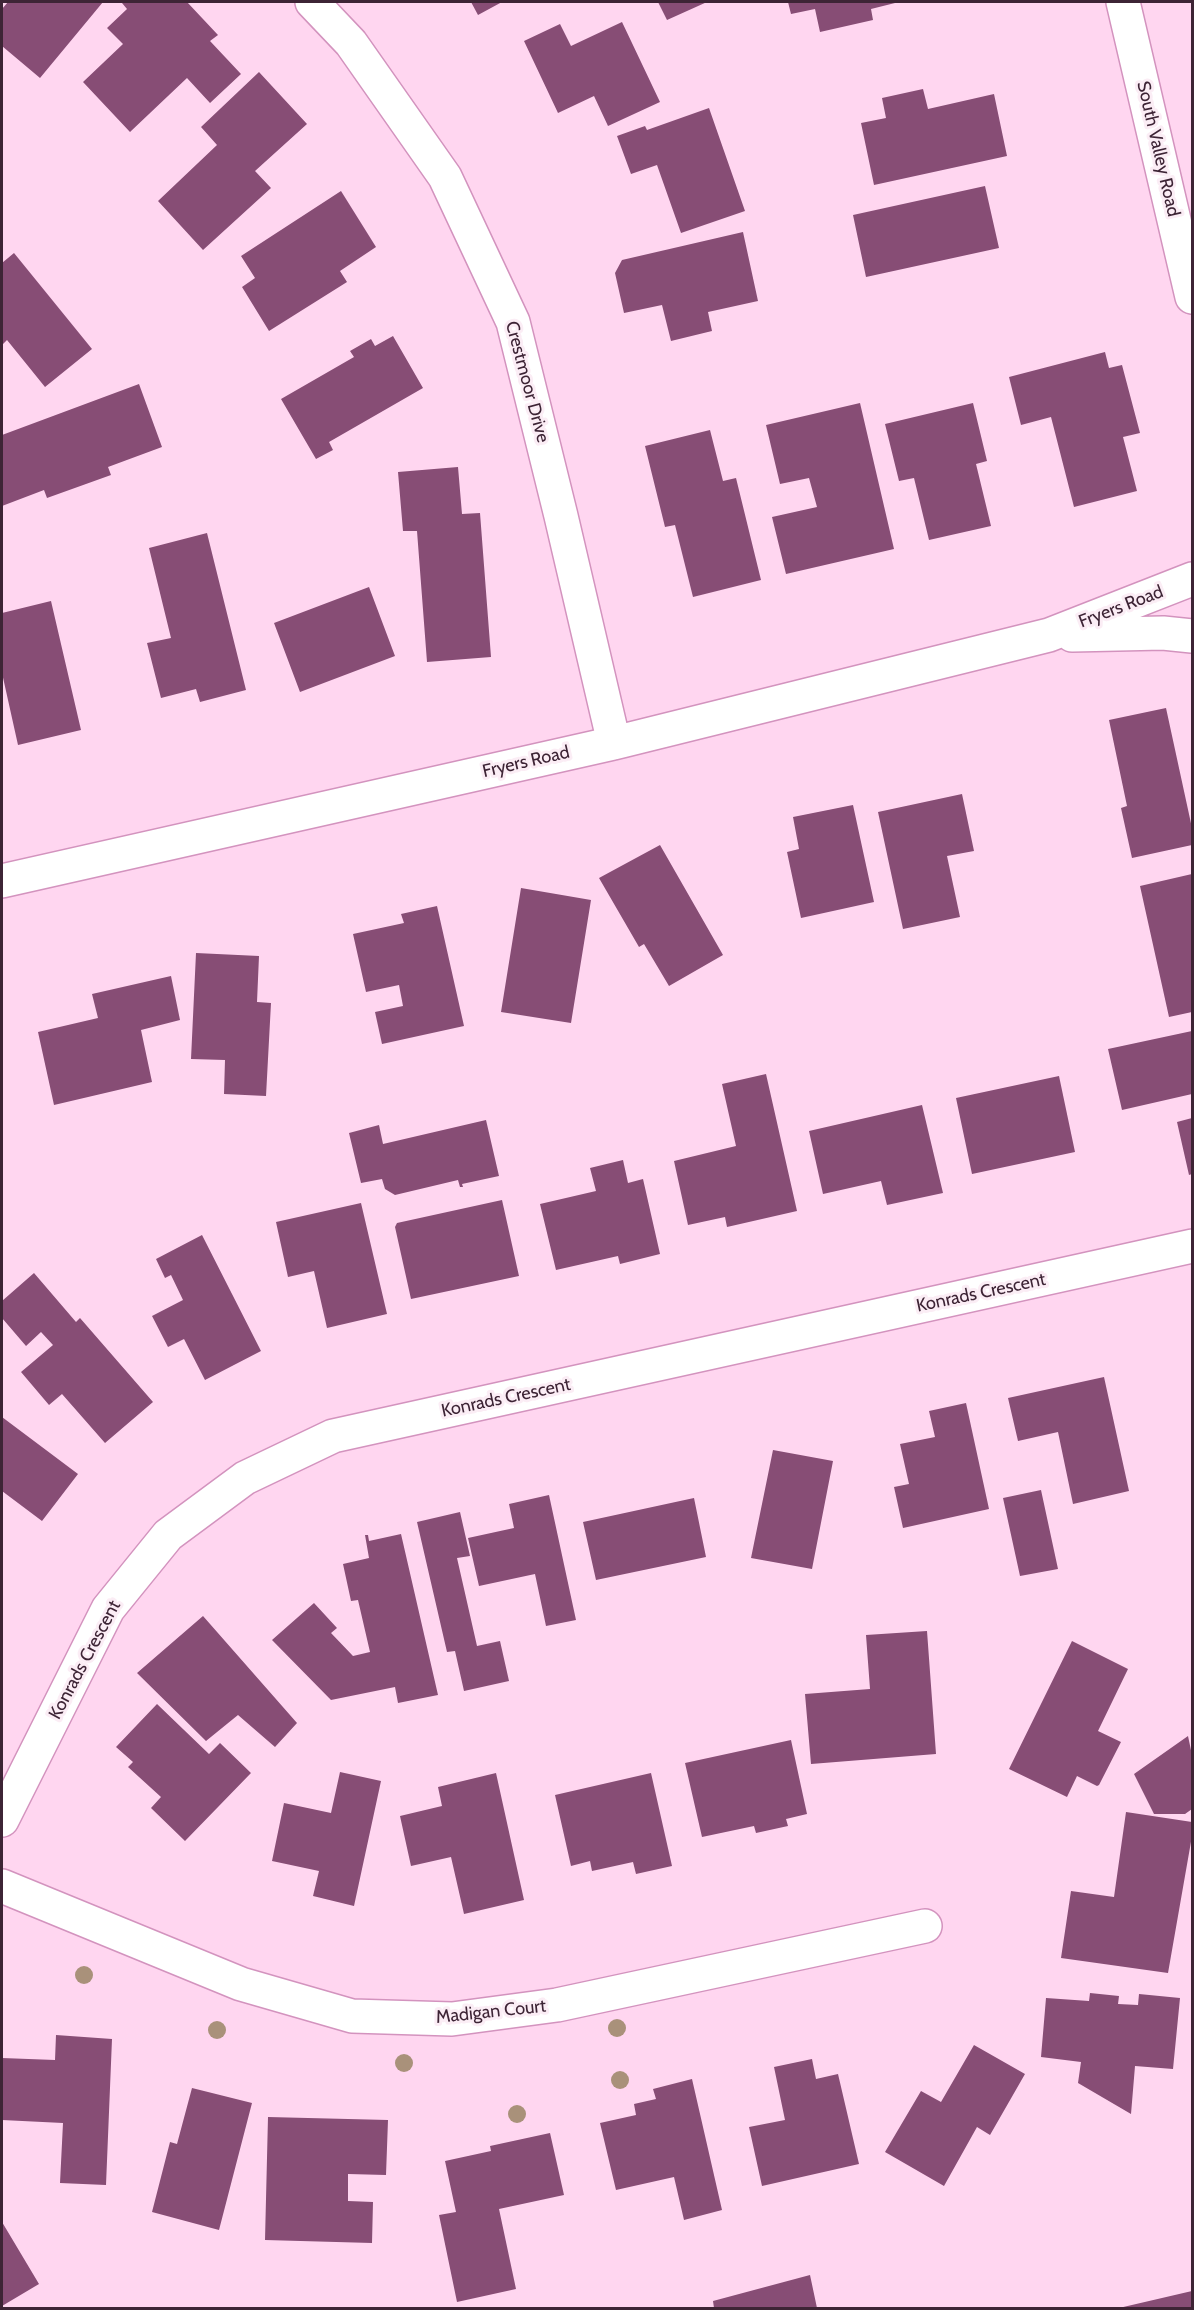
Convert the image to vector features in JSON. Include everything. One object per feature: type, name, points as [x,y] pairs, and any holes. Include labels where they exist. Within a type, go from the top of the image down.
[{"type":"street","name":"Crestmoor Drive","points":[[312,2],[351,43],[445,177],[513,322],[614,743]]},
{"type":"street","name":"South Valley Road","points":[[1122,2],[1192,297]]},
{"type":"street","name":"Fryers Road","points":[[2,881],[614,743],[1049,635],[1192,579]]},
{"type":"street","name":"Fryers Road","points":[[1049,635],[1163,633],[1192,636]]},
{"type":"street","name":"Konrads Crescent","points":[[2,1820],[108,1608],[168,1534],[245,1478],[333,1436],[1192,1246]]},
{"type":"street","name":"Madigan Court","points":[[2,1886],[241,1984],[352,2016],[452,2019],[556,2005],[925,1926]]},
{"type":"building","points":[[8,2],[103,2],[40,78],[2,46],[2,9]]},
{"type":"building","points":[[123,2],[187,2],[218,35],[210,41],[241,74],[210,103],[187,78],[130,132],[83,82],[123,44],[107,28],[127,9]]},
{"type":"building","points":[[471,2],[502,2],[478,15]]},
{"type":"building","points":[[658,2],[707,2],[667,20]]},
{"type":"building","points":[[788,2],[899,2],[871,9],[873,20],[820,32],[815,9],[791,14]]},
{"type":"building","points":[[622,22],[660,102],[608,126],[594,96],[558,113],[524,41],[560,24],[571,46]]},
{"type":"building","points":[[259,72],[307,124],[255,171],[271,188],[203,250],[158,201],[217,145],[201,127]]},
{"type":"building","points":[[923,89],[928,109],[994,94],[1007,156],[874,185],[861,123],[886,118],[882,98]]},
{"type":"building","points":[[709,108],[745,211],[681,233],[657,165],[631,174],[617,136],[645,126],[647,130]]},
{"type":"building","points":[[985,186],[999,248],[866,277],[853,215]]},
{"type":"building","points":[[341,191],[376,247],[340,271],[347,282],[269,331],[242,287],[255,278],[241,256]]},
{"type":"building","points":[[743,232],[758,301],[708,312],[712,331],[671,341],[662,305],[624,313],[615,273],[622,260]]},
{"type":"building","points":[[14,253],[92,349],[45,387],[7,340],[2,345],[2,263]]},
{"type":"building","points":[[393,336],[423,388],[329,442],[333,450],[316,459],[281,399],[354,357],[350,351],[371,339],[375,346]]},
{"type":"building","points":[[1105,352],[1109,368],[1122,365],[1140,433],[1123,437],[1137,491],[1074,507],[1051,417],[1021,425],[1009,377]]},
{"type":"building","points":[[139,384],[162,447],[108,467],[111,475],[47,498],[44,490],[2,506],[2,435]]},
{"type":"building","points":[[860,403],[894,549],[786,574],[772,517],[817,507],[809,478],[780,484],[766,425]]},
{"type":"building","points":[[973,403],[987,461],[976,464],[991,526],[929,540],[914,478],[899,481],[885,424]]},
{"type":"building","points":[[710,430],[723,481],[736,478],[761,580],[693,597],[675,525],[665,527],[645,446]]},
{"type":"building","points":[[458,467],[462,514],[480,513],[491,657],[427,662],[417,531],[403,531],[398,472]]},
{"type":"building","points":[[207,533],[246,690],[200,702],[196,689],[161,698],[147,643],[171,638],[149,548]]},
{"type":"building","points":[[369,587],[395,656],[300,692],[274,623]]},
{"type":"building","points":[[51,601],[81,730],[18,745],[2,673],[2,613]]},
{"type":"building","points":[[1166,708],[1192,828],[1192,845],[1132,858],[1121,808],[1127,806],[1109,720]]},
{"type":"building","points":[[962,794],[974,851],[947,856],[960,917],[903,929],[878,812]]},
{"type":"building","points":[[853,805],[874,902],[801,918],[787,852],[799,849],[793,817]]},
{"type":"building","points":[[660,845],[723,955],[669,986],[644,944],[639,947],[599,878]]},
{"type":"building","points":[[1192,874],[1192,1012],[1169,1017],[1140,886]]},
{"type":"building","points":[[521,888],[591,900],[571,1023],[501,1012]]},
{"type":"building","points":[[437,906],[464,1026],[382,1044],[375,1012],[403,1006],[399,985],[366,992],[353,934],[404,923],[401,914]]},
{"type":"building","points":[[196,953],[259,956],[257,1002],[271,1003],[266,1096],[224,1094],[225,1060],[191,1059]]},
{"type":"building","points":[[171,976],[180,1020],[141,1030],[152,1082],[54,1105],[38,1032],[98,1018],[92,994]]},
{"type":"building","points":[[1192,1031],[1192,1094],[1122,1110],[1108,1049]]},
{"type":"building","points":[[766,1074],[797,1211],[727,1227],[725,1217],[688,1225],[674,1161],[736,1146],[722,1084]]},
{"type":"building","points":[[1059,1076],[1075,1152],[972,1174],[956,1098]]},
{"type":"building","points":[[922,1105],[943,1193],[887,1205],[881,1181],[823,1194],[809,1131]]},
{"type":"building","points":[[1192,1118],[1192,1174],[1189,1175],[1177,1122]]},
{"type":"building","points":[[486,1120],[499,1176],[462,1184],[463,1187],[460,1187],[458,1180],[395,1195],[385,1189],[382,1179],[361,1183],[349,1133],[379,1125],[383,1144]]},
{"type":"building","points":[[623,1160],[628,1183],[643,1179],[660,1254],[620,1264],[618,1256],[556,1270],[540,1204],[596,1191],[590,1168]]},
{"type":"building","points":[[502,1200],[519,1276],[411,1299],[395,1227],[397,1223]]},
{"type":"building","points":[[361,1203],[387,1314],[327,1328],[314,1271],[288,1277],[276,1222]]},
{"type":"building","points":[[202,1235],[261,1351],[205,1380],[184,1339],[168,1347],[152,1316],[183,1300],[171,1275],[165,1278],[156,1259]]},
{"type":"building","points":[[34,1273],[76,1322],[80,1318],[153,1402],[105,1443],[62,1394],[49,1405],[21,1372],[53,1345],[41,1332],[26,1346],[2,1318],[2,1301]]},
{"type":"building","points":[[1104,1377],[1129,1491],[1073,1504],[1058,1432],[1018,1441],[1008,1398]]},
{"type":"building","points":[[966,1403],[989,1509],[903,1528],[894,1487],[909,1484],[900,1444],[935,1437],[929,1411]]},
{"type":"building","points":[[2,1417],[78,1474],[42,1521],[2,1491]]},
{"type":"building","points":[[773,1450],[833,1461],[812,1569],[751,1558]]},
{"type":"building","points":[[1041,1490],[1058,1569],[1020,1576],[1003,1498]]},
{"type":"building","points":[[549,1495],[576,1620],[546,1626],[535,1574],[479,1586],[468,1538],[514,1528],[509,1504]]},
{"type":"building","points":[[694,1498],[706,1557],[596,1580],[583,1522]]},
{"type":"building","points":[[460,1512],[470,1556],[457,1558],[477,1646],[500,1641],[509,1681],[464,1691],[455,1651],[447,1652],[417,1522]]},
{"type":"building","points":[[401,1534],[438,1695],[398,1703],[395,1687],[331,1700],[272,1640],[314,1603],[337,1628],[331,1633],[353,1656],[370,1652],[358,1600],[351,1601],[343,1564],[369,1558],[365,1535],[368,1535],[369,1541]]},
{"type":"building","points":[[203,1616],[297,1723],[275,1747],[238,1715],[206,1741],[137,1673]]},
{"type":"building","points":[[927,1631],[936,1754],[811,1764],[805,1694],[870,1689],[866,1635]]},
{"type":"building","points":[[1072,1641],[1128,1669],[1098,1731],[1121,1742],[1099,1785],[1077,1776],[1067,1797],[1009,1769]]},
{"type":"building","points":[[157,1704],[209,1754],[220,1743],[251,1773],[185,1841],[151,1808],[161,1797],[128,1767],[133,1762],[116,1747]]},
{"type":"building","points":[[1188,1736],[1192,1755],[1192,1809],[1185,1814],[1154,1814],[1134,1774]]},
{"type":"building","points":[[791,1740],[807,1814],[786,1819],[788,1826],[756,1833],[754,1826],[702,1837],[685,1763]]},
{"type":"building","points":[[340,1772],[381,1781],[354,1906],[313,1896],[319,1871],[272,1861],[284,1803],[331,1813]]},
{"type":"building","points":[[496,1773],[524,1900],[464,1914],[451,1857],[411,1866],[400,1816],[442,1806],[438,1787]]},
{"type":"building","points":[[651,1773],[672,1866],[636,1874],[633,1862],[592,1871],[590,1861],[571,1866],[555,1795]]},
{"type":"building","points":[[1126,1812],[1192,1822],[1192,1836],[1168,1973],[1061,1958],[1071,1891],[1114,1897]]},
{"type":"building","points":[[1090,1993],[1119,1996],[1118,2004],[1138,2005],[1139,1994],[1180,1998],[1173,2069],[1135,2066],[1131,2114],[1078,2083],[1081,2062],[1041,2057],[1046,1998],[1089,2001]]},
{"type":"building","points":[[56,2035],[112,2039],[106,2185],[60,2183],[63,2123],[2,2120],[2,2058],[55,2060]]},
{"type":"building","points":[[974,2045],[1025,2074],[990,2135],[977,2127],[944,2186],[885,2152],[921,2091],[941,2102]]},
{"type":"building","points":[[812,2059],[816,2079],[838,2074],[859,2164],[762,2186],[749,2127],[785,2120],[774,2067]]},
{"type":"building","points":[[692,2079],[722,2210],[684,2220],[674,2177],[616,2190],[600,2123],[636,2115],[634,2104],[656,2099],[653,2089]]},
{"type":"building","points":[[192,2088],[252,2103],[219,2230],[152,2212],[170,2142],[177,2144]]},
{"type":"building","points":[[268,2117],[388,2120],[386,2175],[348,2174],[348,2201],[373,2202],[372,2243],[265,2240]]},
{"type":"building","points":[[550,2133],[564,2195],[499,2209],[516,2289],[457,2302],[439,2215],[456,2212],[445,2161],[491,2151],[490,2146]]},
{"type":"building","points":[[2,2222],[39,2284],[2,2306]]},
{"type":"building","points":[[810,2275],[817,2308],[714,2308],[713,2301]]},
{"type":"building","points":[[1192,2291],[1192,2308],[1119,2308]]}]
